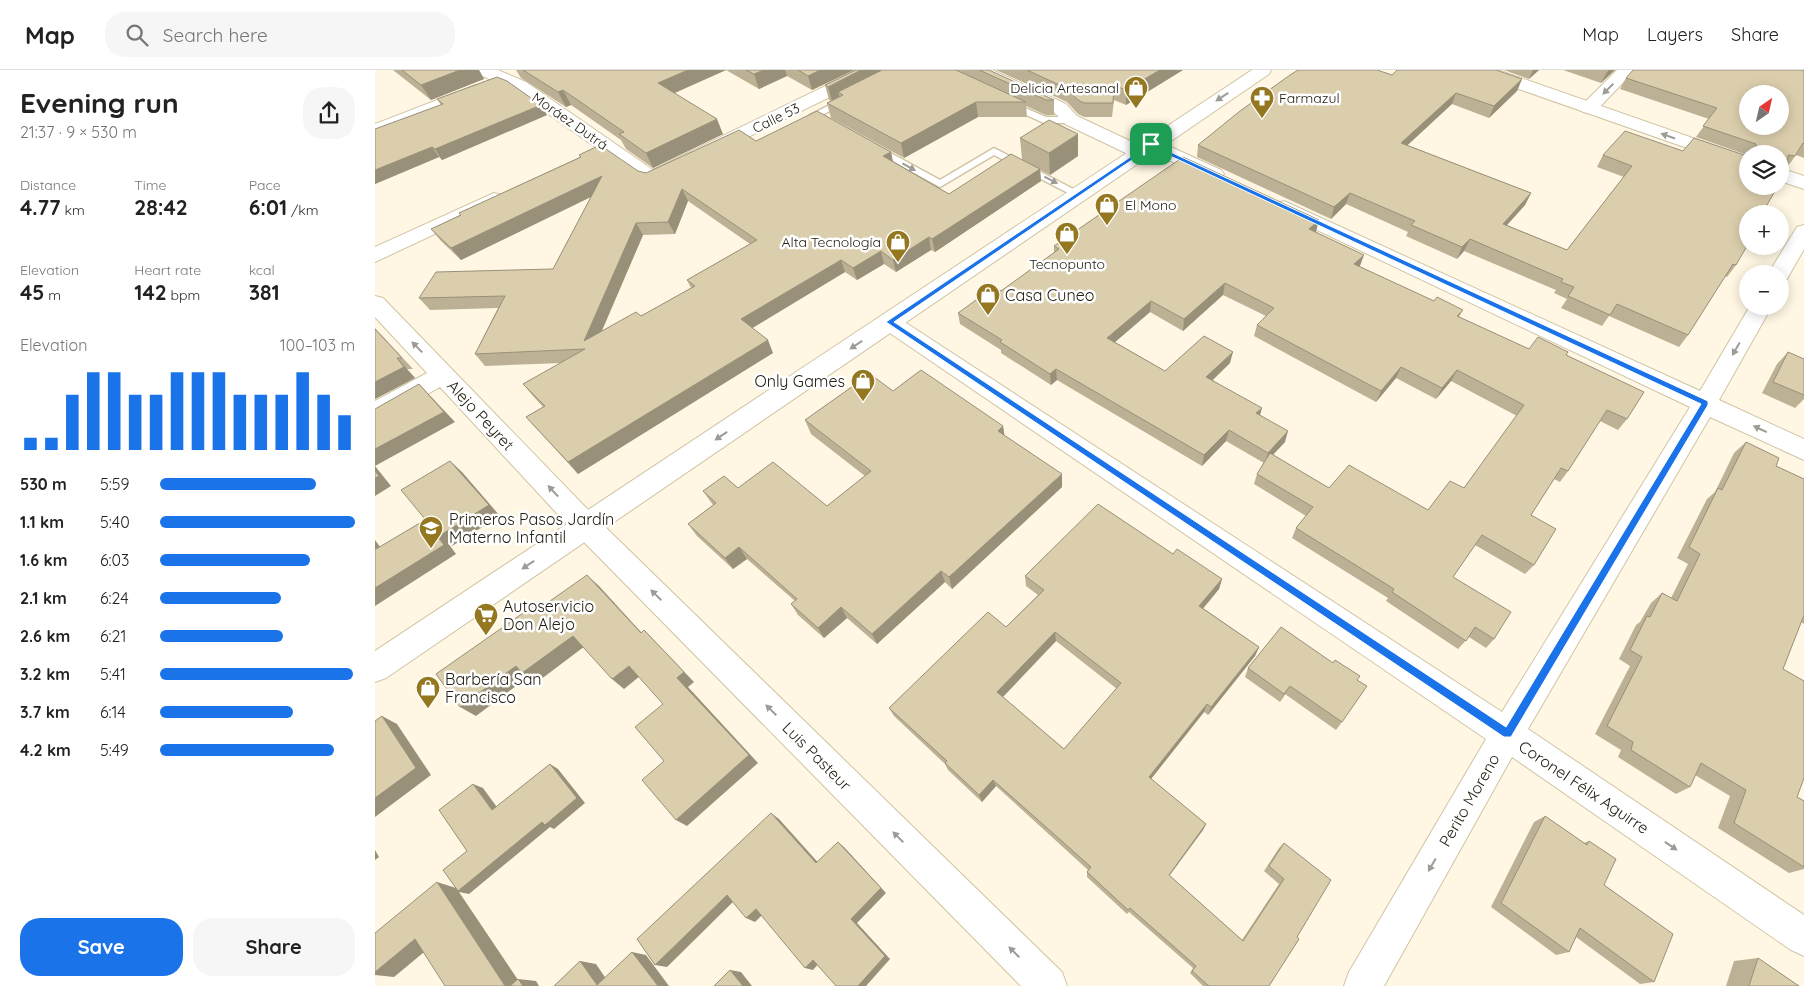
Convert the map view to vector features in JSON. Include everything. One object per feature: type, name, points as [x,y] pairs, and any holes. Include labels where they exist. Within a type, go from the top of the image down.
[{"type":"street","name":"Moráez Dutrá","points":[[484,70],[520,86],[597,150],[652,178]]},
{"type":"street","points":[[375,130],[526,70]]},
{"type":"street","name":"Calle 53","points":[[652,178],[871,70]]},
{"type":"street","points":[[978,70],[1060,108],[1071,120],[1231,182]]},
{"type":"street","points":[[375,668],[1263,70]]},
{"type":"street","points":[[1482,70],[1739,160]]},
{"type":"street","points":[[1589,108],[1627,70]]},
{"type":"street","points":[[1789,177],[1804,183]]},
{"type":"street","points":[[375,255],[509,192]]},
{"type":"street","points":[[1267,199],[1804,450]]},
{"type":"street","points":[[1784,265],[1804,231]]},
{"type":"street","name":"Alejo Peyret","points":[[375,303],[586,526]]},
{"type":"street","name":"Perito Moreno","points":[[1363,986],[1507,734],[1756,315]]},
{"type":"street","name":"Coronel Félix Aguirre","points":[[889,322],[1507,734],[1804,937]]},
{"type":"street","points":[[375,412],[443,375]]},
{"type":"street","name":"Luis Pasteur","points":[[586,526],[1048,986]]},
{"type":"lane","points":[[840,129],[815,115],[860,92]]},
{"type":"lane","points":[[999,99],[1044,120],[1071,120]]},
{"type":"lane","points":[[865,142],[940,184],[994,151],[1078,194]]},
{"type":"building","points":[[402,70],[460,70],[421,85]]},
{"type":"building","points":[[523,70],[688,70],[658,83],[717,119],[646,153],[619,134],[624,132],[563,90],[558,92]]},
{"type":"building","points":[[746,70],[764,70],[754,74]]},
{"type":"building","points":[[798,70],[820,70],[808,76]]},
{"type":"building","points":[[856,70],[861,70],[828,87],[825,85]]},
{"type":"building","points":[[882,70],[956,70],[1026,102],[976,102],[901,143],[827,103],[843,95],[838,92]]},
{"type":"building","points":[[979,70],[989,70],[1054,100],[1046,100]]},
{"type":"building","points":[[1027,70],[1160,70],[1126,90],[1114,85],[1113,103],[1084,103],[1078,100],[1066,88]]},
{"type":"building","points":[[1298,70],[1377,70],[1392,75],[1397,70],[1496,70],[1522,79],[1494,106],[1456,93],[1401,143],[1531,193],[1503,224],[1567,250],[1632,166],[1603,155],[1625,131],[1683,151],[1694,138],[1739,153],[1739,195],[1773,195],[1767,205],[1739,205],[1739,255],[1742,255],[1736,265],[1733,264],[1688,335],[1617,304],[1610,315],[1568,296],[1574,287],[1561,282],[1563,279],[1470,239],[1462,247],[1411,225],[1415,221],[1350,193],[1334,207],[1198,145],[1240,111]]},
{"type":"building","points":[[1633,70],[1804,70],[1804,144],[1795,156],[1789,155],[1789,145],[1756,145],[1703,126],[1717,108],[1626,78]]},
{"type":"building","points":[[497,77],[507,81],[541,105],[435,149],[432,147],[375,170],[375,129],[443,104],[437,99]]},
{"type":"building","points":[[817,111],[891,152],[883,156],[949,194],[1011,154],[1040,169],[932,239],[929,237],[893,260],[881,251],[853,268],[841,260],[741,319],[768,340],[568,462],[526,417],[545,406],[523,384],[585,349],[475,354],[505,296],[419,298],[436,272],[553,269],[602,176],[451,248],[431,229],[461,215],[459,213],[581,157],[579,155],[600,145],[638,171],[646,173],[739,130],[756,141]],"holes":[[[682,189],[757,240],[687,280],[695,286],[641,316],[636,312],[584,341],[636,223],[668,222]]]},
{"type":"building","points":[[1049,120],[1078,134],[1049,153],[1020,138]]},
{"type":"building","points":[[1183,157],[1319,220],[1309,229],[1364,255],[1354,264],[1434,301],[1437,297],[1463,310],[1457,316],[1529,349],[1538,337],[1568,352],[1566,355],[1644,392],[1627,419],[1607,410],[1568,471],[1561,468],[1531,515],[1556,529],[1534,565],[1482,535],[1453,577],[1511,612],[1494,639],[1475,627],[1466,641],[1392,592],[1394,589],[1296,528],[1313,507],[1257,474],[1270,453],[1329,488],[1349,465],[1428,510],[1450,481],[1464,488],[1524,405],[1457,370],[1442,388],[1401,367],[1381,391],[1257,325],[1274,308],[1225,283],[1184,319],[1151,301],[1107,338],[1165,371],[1204,336],[1233,352],[1206,377],[1262,408],[1256,413],[1288,431],[1268,453],[1229,430],[1204,455],[1056,369],[1050,374],[1000,342],[1002,340],[958,313],[994,287],[1001,291],[1059,249],[1054,246]]},
{"type":"building","points":[[375,329],[402,358],[397,358],[404,367],[375,382]]},
{"type":"building","points":[[1788,352],[1804,359],[1804,395],[1773,382]]},
{"type":"building","points":[[921,370],[1003,426],[998,431],[1062,474],[949,577],[941,571],[872,634],[841,607],[818,628],[791,604],[797,599],[739,547],[725,558],[688,524],[716,503],[703,491],[724,476],[738,488],[773,462],[827,506],[871,471],[805,420],[870,374],[893,391]]},
{"type":"building","points":[[419,384],[444,412],[375,449],[375,409]]},
{"type":"building","points":[[1746,442],[1779,458],[1776,466],[1804,479],[1804,615],[1783,669],[1804,681],[1804,778],[1797,797],[1804,801],[1804,867],[1734,823],[1746,790],[1701,763],[1690,787],[1631,750],[1633,742],[1607,726],[1642,657],[1630,650],[1647,616],[1650,617],[1662,593],[1677,601],[1700,554],[1689,547],[1718,488],[1722,490]]},
{"type":"building","points":[[450,461],[489,505],[439,536],[401,490]]},
{"type":"building","points":[[1098,504],[1173,554],[1177,549],[1222,579],[1199,606],[1259,647],[1211,707],[1207,704],[1149,777],[1206,824],[1169,875],[1243,941],[1284,879],[1269,866],[1284,843],[1331,880],[1297,937],[1299,939],[1269,986],[1209,986],[1192,971],[1196,966],[1130,908],[1128,910],[1087,872],[1091,867],[993,780],[979,795],[945,763],[947,761],[889,708],[988,612],[1006,627],[1044,590],[1025,576]],"holes":[[[1055,632],[1121,683],[1064,749],[997,692]]]},
{"type":"building","points":[[425,520],[444,545],[375,588],[375,548]]},
{"type":"building","points":[[587,575],[641,633],[644,630],[684,672],[677,678],[749,755],[676,820],[642,780],[664,761],[635,727],[663,704],[629,666],[612,679],[573,636],[522,673],[516,666],[460,707],[436,674],[536,604],[540,608]]},
{"type":"building","points":[[1281,627],[1333,663],[1335,660],[1360,676],[1357,680],[1367,686],[1342,722],[1290,686],[1284,694],[1248,668]]},
{"type":"building","points":[[382,716],[416,768],[375,798],[375,721]]},
{"type":"building","points":[[550,764],[577,798],[545,825],[542,822],[458,891],[443,870],[467,851],[439,810],[473,784],[492,810]]},
{"type":"building","points":[[771,813],[816,863],[838,842],[881,888],[851,919],[885,956],[858,986],[836,986],[813,960],[805,968],[756,909],[746,918],[727,895],[655,965],[637,939]]},
{"type":"building","points":[[1545,816],[1587,845],[1589,841],[1616,859],[1604,885],[1673,934],[1654,982],[1580,928],[1569,952],[1501,903]]},
{"type":"building","points":[[437,882],[505,986],[445,986],[415,939],[375,972],[375,933]]},
{"type":"building","points":[[632,952],[658,986],[554,986],[580,961],[597,985]]},
{"type":"building","points":[[1758,958],[1799,986],[1749,986]]},
{"type":"building","points":[[730,970],[743,986],[714,986]]},
{"type":"building","points":[[518,979],[523,986],[510,986]]},
{"type":"place","name":"Delicia Artesanal","points":[[1136,109]]},
{"type":"place","name":"Farmazul","points":[[1262,119]]},
{"type":"place","name":"El Mono","points":[[1107,226]]},
{"type":"place","name":"Tecnopunto","points":[[1067,255]]},
{"type":"place","name":"Alta Tecnología","points":[[898,263]]},
{"type":"place","name":"Casa Cuneo","points":[[988,316]]},
{"type":"place","name":"Only Games","points":[[863,402]]},
{"type":"place","name":"Primeros Pasos Jardín Materno Infantil","points":[[431,549]]},
{"type":"place","name":"Autoservicio Don Alejo","points":[[486,636]]},
{"type":"place","name":"Barbería San Francisco","points":[[428,709]]},
{"type":"route","points":[[1151,144],[1705,403],[1507,734],[889,322],[1151,144]]}]
